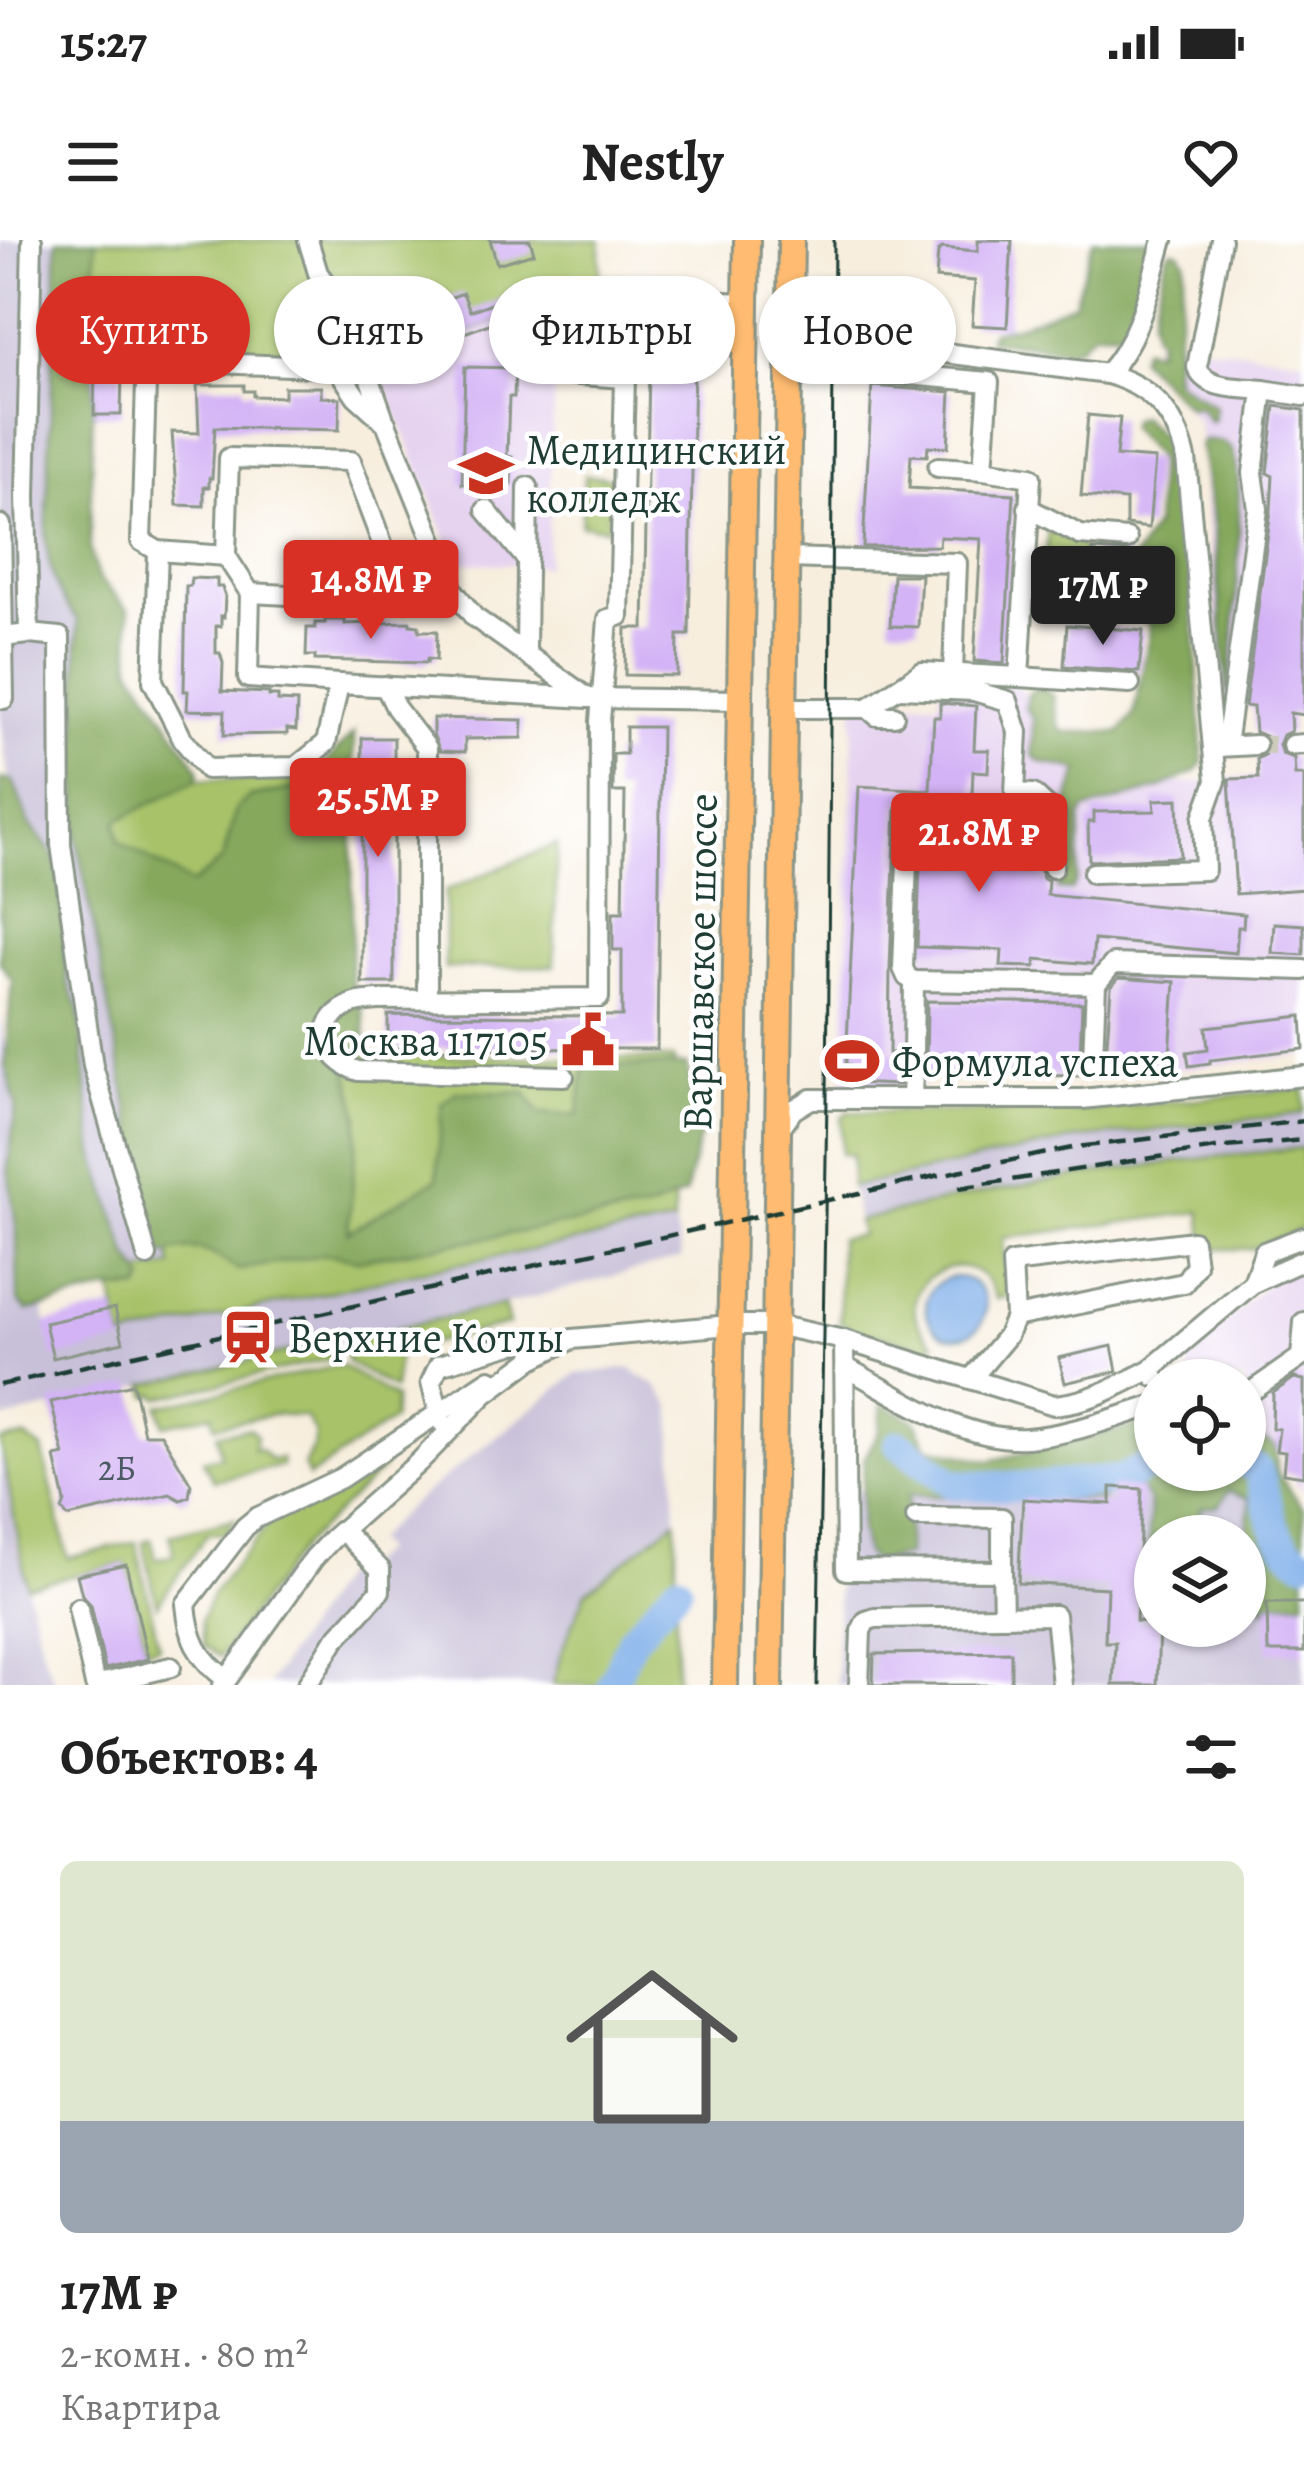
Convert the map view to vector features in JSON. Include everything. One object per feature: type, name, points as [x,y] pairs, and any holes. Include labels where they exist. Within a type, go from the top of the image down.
[{"type":"main road","name":"Варшавское шоссе","points":[[725,1685],[747,240]]},
{"type":"main road","name":"Варшавское шоссе","points":[[790,240],[790,276]]},
{"type":"main road","name":"Варшавское шоссе","points":[[770,1685],[789,384]]},
{"type":"street","points":[[29,634],[26,496],[32,240]]},
{"type":"street","points":[[308,240],[318,273],[346,312],[453,590],[474,616],[596,698]]},
{"type":"street","points":[[1107,374],[1126,354],[1163,240]]},
{"type":"street","points":[[1221,240],[1197,367],[1200,377],[1210,383],[1304,396]]},
{"type":"street","points":[[564,1076],[358,1071],[341,1065],[327,1048],[325,1033],[331,1019],[350,1004],[427,998],[598,998],[600,721],[596,698],[608,619],[619,616],[625,378],[555,370],[557,295],[747,302]]},
{"type":"street","points":[[956,356],[1129,380],[1150,393],[1180,433],[1220,747]]},
{"type":"street","points":[[226,556],[158,551],[141,541],[146,383],[152,368],[167,361],[338,368],[356,396],[386,422]]},
{"type":"street","points":[[956,379],[989,382],[983,470]]},
{"type":"street","points":[[1093,873],[1205,870],[1203,818],[1216,781],[1258,509],[1253,473],[1264,390]]},
{"type":"street","points":[[250,593],[404,601],[351,461],[229,458],[226,556],[250,593],[248,678],[596,698],[742,700]]},
{"type":"street","points":[[938,467],[1031,477],[1019,677]]},
{"type":"street","points":[[526,650],[528,487]]},
{"type":"street","points":[[1028,508],[1080,535],[1127,539]]},
{"type":"street","points":[[486,510],[527,560]]},
{"type":"street","points":[[2,525],[4,699]]},
{"type":"street","points":[[158,551],[153,681],[183,740],[207,769],[296,767],[326,743],[339,684]]},
{"type":"street","points":[[786,558],[957,563],[953,673]]},
{"type":"street","points":[[433,598],[453,590]]},
{"type":"street","points":[[2,637],[60,637],[62,845],[93,1066],[147,1256]]},
{"type":"street","points":[[784,707],[868,708],[922,672],[1130,684]]},
{"type":"street","points":[[385,686],[395,708],[427,748],[427,998]]},
{"type":"street","points":[[896,688],[974,691],[1008,701],[1018,733],[1015,793],[1033,794],[1055,814],[1053,868]]},
{"type":"street","points":[[868,708],[877,716],[894,716]]},
{"type":"street","points":[[1220,747],[1256,745]]},
{"type":"street","points":[[909,808],[907,977],[914,981],[1096,984]]},
{"type":"street","points":[[1093,1059],[1096,984],[1113,964],[1304,970]]},
{"type":"street","points":[[912,1099],[914,981]]},
{"type":"street","points":[[779,1066],[793,1089],[811,1099],[1082,1099],[1304,1076]]},
{"type":"street","points":[[778,1131],[793,1110],[811,1099]]},
{"type":"street","points":[[1253,1283],[1264,1252],[1304,1237]]},
{"type":"street","points":[[971,1378],[1007,1336],[1016,1317],[1012,1263],[1193,1240],[1196,1265],[1184,1283],[1016,1317]]},
{"type":"street","points":[[1169,1359],[1253,1283],[1304,1260]]},
{"type":"street","points":[[1266,1382],[1303,1357],[1304,1322]]},
{"type":"street","points":[[445,1437],[431,1382],[439,1365],[515,1343],[730,1325],[775,1325],[844,1340],[1054,1405],[1080,1402],[1134,1382]]},
{"type":"street","points":[[511,1374],[495,1376],[358,1467],[245,1527],[186,1604],[200,1658],[225,1682],[314,1558],[342,1530],[485,1394],[551,1346],[572,1339]]},
{"type":"street","points":[[844,1340],[846,1570],[1002,1571]]},
{"type":"street","points":[[844,1366],[950,1423],[988,1436],[1060,1433],[1134,1412]]},
{"type":"street","points":[[916,1517],[1002,1518],[1004,1616]]},
{"type":"street","points":[[307,1685],[335,1640],[380,1592],[380,1569],[342,1530]]},
{"type":"street","points":[[78,1608],[96,1685],[200,1658]]},
{"type":"street","points":[[859,1685],[860,1631],[866,1622],[875,1618],[1004,1616],[1055,1616],[1062,1685]]},
{"type":"street","points":[[157,1685],[171,1667]]},
{"type":"shaded area","points":[[0,240],[94,240],[93,276],[36,276],[36,384],[92,384],[85,827],[172,1266],[110,1278],[20,868],[0,716]]},
{"type":"shaded area","name":"Медицинский колледж","points":[[489,324],[489,384],[554,384],[547,566],[456,562],[385,384],[465,384],[465,333]]},
{"type":"shaded area","points":[[1155,339],[1304,359],[1304,715],[1224,703],[1198,422],[1150,368]]},
{"type":"shaded area","points":[[941,678],[1010,684],[1024,692],[1040,716],[1039,763],[1076,765],[1075,790],[1304,775],[1304,1055],[1086,1079],[930,1077],[921,1087],[843,1085],[854,699],[939,702]]},
{"type":"shaded area","points":[[0,1014],[46,1323],[115,1308],[122,1338],[426,1270],[674,1223],[682,1258],[504,1305],[134,1388],[141,1420],[60,1439],[52,1408],[0,1420]]},
{"type":"shaded area","points":[[1304,1113],[1304,1148],[1081,1175],[967,1194],[858,1221],[851,1187],[1076,1139]]},
{"type":"shaded area","points":[[1304,1246],[1304,1495],[1301,1486],[1294,1485],[1295,1475],[1283,1473],[1285,1452],[1266,1448],[1266,1359],[1187,1359],[1274,1278],[1266,1267]]},
{"type":"shaded area","points":[[629,1368],[656,1385],[672,1406],[676,1520],[586,1592],[553,1685],[268,1685],[338,1579],[352,1563],[361,1570],[382,1550],[374,1541],[409,1506],[576,1374]]},
{"type":"shaded area","points":[[0,1437],[17,1545],[55,1685],[0,1685]]},
{"type":"shaded area","points":[[1134,1486],[1134,1491],[1251,1491],[1266,1515],[1304,1577],[1304,1685],[837,1685],[838,1491]]},
{"type":"green space","points":[[57,240],[96,240],[95,276],[56,276]]},
{"type":"green space","points":[[94,240],[600,240],[600,276],[489,276],[489,324],[465,333],[465,276],[274,276],[274,352],[250,351],[250,276],[94,276]]},
{"type":"green space","points":[[1093,240],[1157,240],[1126,332],[1095,331],[1078,347],[1067,350],[989,340],[992,331],[1074,303]]},
{"type":"green space","points":[[1180,252],[1185,261],[1176,381],[1215,406],[1210,422],[1199,406],[1189,408],[1139,358],[1143,348],[1156,350],[1152,318],[1167,254]]},
{"type":"green space","points":[[52,384],[93,384],[90,549],[98,578],[129,610],[131,666],[199,769],[198,779],[117,821],[119,841],[192,884],[223,859],[236,809],[249,797],[302,787],[354,733],[351,981],[363,1014],[366,1049],[348,1069],[359,1116],[348,1232],[437,1179],[442,1104],[456,1092],[526,1093],[539,1113],[578,1116],[584,1066],[687,1065],[693,1118],[700,1134],[685,1194],[647,1210],[358,1260],[327,1254],[238,1270],[200,1250],[157,1257],[77,840],[78,620],[55,582],[46,539]]},
{"type":"green space","points":[[1140,416],[1168,444],[1185,480],[1203,762],[1196,771],[1161,788],[1085,810],[1077,880],[1071,890],[1058,889],[1059,829],[1079,770],[1041,762],[1032,755],[1033,718],[1025,707],[1029,693],[1039,687],[1053,695],[1059,728],[1066,732],[1120,732],[1134,714],[1150,631],[1148,622],[1131,615],[1128,607],[1133,560],[1155,525],[1158,459],[1129,427]]},
{"type":"green space","points":[[1203,440],[1230,447],[1239,489],[1236,602],[1227,691],[1213,521],[1200,445]]},
{"type":"green space","points":[[585,475],[612,478],[608,528],[581,525]]},
{"type":"green space","points":[[1048,529],[1083,545],[1079,596],[1043,594]]},
{"type":"green space","points":[[86,778],[336,781],[339,993],[367,1055],[674,1059],[674,1223],[426,1270],[122,1339],[110,1278],[172,1266],[131,1073]]},
{"type":"green space","points":[[0,779],[13,781],[29,823],[54,856],[59,873],[67,981],[79,1010],[94,1153],[128,1255],[145,1280],[140,1289],[109,1290],[28,1311],[18,1301],[17,1233],[8,1168],[16,1105],[5,1065],[12,980],[0,962]]},
{"type":"green space","points":[[557,844],[554,966],[445,968],[445,891]]},
{"type":"green space","points":[[1304,1088],[1304,1113],[1076,1139],[851,1187],[852,1155],[841,1154],[842,1117],[848,1112],[1077,1111]]},
{"type":"green space","points":[[1304,1148],[1304,1229],[1250,1249],[1205,1249],[1201,1212],[1003,1238],[1007,1297],[996,1299],[984,1278],[968,1268],[950,1267],[933,1274],[921,1287],[915,1304],[919,1323],[935,1343],[929,1347],[840,1322],[839,1239],[861,1235],[858,1221],[1080,1176]]},
{"type":"green space","points":[[504,1305],[509,1324],[399,1351],[394,1389],[348,1362],[345,1351],[358,1347],[356,1337]]},
{"type":"green space","points":[[327,1343],[331,1359],[158,1398],[148,1396],[145,1385]]},
{"type":"green space","points":[[341,1365],[395,1398],[393,1420],[308,1477],[304,1466],[315,1433],[305,1417],[277,1414],[215,1426],[212,1414],[164,1425],[159,1406]]},
{"type":"green space","points":[[882,1404],[916,1421],[928,1447],[989,1461],[1134,1426],[1134,1489],[1111,1487],[1101,1500],[908,1495],[907,1555],[876,1562],[865,1554],[860,1527],[864,1459],[879,1432]]},
{"type":"green space","points":[[249,1428],[256,1435],[254,1450],[260,1449],[271,1460],[281,1458],[282,1466],[214,1480],[203,1460],[221,1456],[217,1434]]},
{"type":"green space","points":[[25,1437],[42,1449],[68,1558],[136,1542],[159,1646],[146,1649],[125,1564],[27,1586],[0,1441]]},
{"type":"green space","points":[[1266,1441],[1275,1445],[1277,1473],[1304,1509],[1304,1601],[1266,1606],[1266,1515],[1249,1515],[1250,1499],[1231,1491],[1266,1491]]},
{"type":"green space","points":[[384,1462],[302,1546],[220,1657],[204,1646],[201,1620],[212,1594],[275,1516]]},
{"type":"green space","points":[[1142,1491],[1228,1491],[1219,1506],[1201,1508],[1201,1515],[1150,1515],[1150,1501]]},
{"type":"green space","points":[[235,1519],[225,1534],[208,1533],[157,1605],[143,1541],[151,1539],[156,1559],[174,1555],[170,1535]]},
{"type":"green space","points":[[676,1520],[676,1685],[553,1685],[586,1592]]},
{"type":"water","points":[[956,1277],[977,1286],[986,1307],[977,1328],[956,1337],[935,1328],[926,1307],[935,1286]]},
{"type":"building","points":[[490,240],[530,240],[534,253],[497,264]]},
{"type":"building","points":[[978,240],[1012,240],[1007,327],[972,325],[975,281],[936,276],[942,248],[978,251]]},
{"type":"building","points":[[465,298],[470,311],[489,304],[489,324],[465,333]]},
{"type":"building","points":[[465,367],[489,367],[489,384],[514,384],[514,397],[509,397],[511,485],[462,484]]},
{"type":"building","points":[[95,384],[122,384],[121,415],[94,415]]},
{"type":"building","points":[[649,384],[694,384],[689,635],[678,635],[677,676],[625,675],[626,628],[644,628]]},
{"type":"building","points":[[197,385],[244,385],[244,391],[253,391],[253,396],[284,397],[284,387],[321,387],[321,397],[340,398],[339,430],[215,427],[212,478],[209,487],[204,487],[204,506],[177,505],[172,432],[199,433]]},
{"type":"building","points":[[872,386],[951,392],[948,447],[928,446],[927,456],[911,455],[909,488],[1014,494],[1004,663],[974,661],[981,539],[940,537],[939,546],[863,547]]},
{"type":"building","points":[[1275,406],[1304,410],[1304,715],[1290,713],[1291,731],[1279,745],[1282,754],[1294,758],[1295,775],[1304,775],[1304,889],[1236,894],[1229,779],[1258,778],[1257,758],[1264,756],[1269,745],[1267,737],[1255,732],[1253,707],[1245,706],[1271,510],[1273,476],[1267,473]]},
{"type":"building","points":[[1088,415],[1120,418],[1116,456],[1155,459],[1149,528],[1126,525],[1126,500],[1081,496]]},
{"type":"building","points":[[1093,550],[1126,552],[1118,601],[1090,595]]},
{"type":"building","points":[[893,575],[921,575],[918,627],[890,626]]},
{"type":"building","points":[[191,578],[217,579],[225,596],[224,617],[221,626],[216,626],[222,691],[269,693],[278,696],[278,701],[297,702],[296,730],[224,735],[225,711],[187,710],[186,586]]},
{"type":"building","points":[[325,620],[410,622],[419,631],[437,631],[436,660],[315,660],[315,656],[306,656],[307,628]]},
{"type":"building","points":[[1067,625],[1143,631],[1139,672],[1064,666]]},
{"type":"building","points":[[940,703],[976,706],[974,750],[989,750],[988,772],[973,771],[971,818],[1006,819],[1006,815],[1041,820],[1040,868],[1043,879],[1048,880],[1047,895],[1244,914],[1243,927],[1238,927],[1236,953],[1094,940],[1092,964],[1036,959],[1035,967],[1001,966],[1002,950],[917,947],[922,808],[917,797],[904,796],[896,807],[890,968],[889,1053],[900,1053],[899,1085],[851,1083],[851,1065],[846,1064],[859,786],[930,790],[934,717],[940,717]]},
{"type":"building","points":[[433,718],[523,720],[522,738],[465,739],[465,752],[440,751]]},
{"type":"building","points":[[626,727],[661,727],[657,1049],[388,1048],[388,1015],[622,1016],[622,950],[613,950],[613,912],[623,912],[625,792],[613,792],[613,754],[626,754]]},
{"type":"building","points":[[362,738],[394,738],[394,983],[362,983]]},
{"type":"building","points":[[1178,799],[1180,857],[1089,861],[1088,822],[1094,822],[1094,812],[1155,811],[1154,800]]},
{"type":"building","points":[[1274,923],[1304,925],[1304,955],[1272,953]]},
{"type":"building","points":[[1119,978],[1175,982],[1170,1054],[1132,1057],[1130,1071],[1105,1072],[1111,987]]},
{"type":"building","points":[[927,1001],[1082,1003],[1084,1076],[926,1074]]},
{"type":"building","points":[[1302,1016],[1304,1049],[1189,1066],[1187,1052],[1208,1049],[1206,1027]]},
{"type":"building","points":[[115,1308],[123,1342],[53,1358],[45,1323]]},
{"type":"building","points":[[1112,1346],[1117,1371],[1065,1383],[1059,1358]]},
{"type":"building","points":[[1294,1378],[1304,1380],[1304,1476],[1283,1473],[1285,1452],[1276,1451],[1279,1429],[1272,1428],[1273,1393]]},
{"type":"building","points":[[133,1384],[144,1434],[161,1434],[191,1484],[189,1497],[181,1500],[170,1494],[68,1517],[62,1510],[65,1502],[55,1457],[64,1455],[51,1402]]},
{"type":"building","points":[[1111,1487],[1142,1491],[1141,1515],[1134,1515],[1134,1647],[1158,1647],[1157,1685],[1113,1685],[1115,1642],[1105,1642],[1107,1588],[1018,1583],[1023,1499],[1111,1504]]},
{"type":"building","points":[[126,1564],[148,1659],[105,1669],[91,1605],[82,1595],[77,1575]]},
{"type":"building","points":[[1267,1603],[1304,1603],[1304,1652],[1268,1652]]},
{"type":"building","points":[[1011,1652],[1011,1685],[873,1685],[874,1654]]},
{"type":"waterway","points":[[899,1444],[953,1484],[1034,1487],[1120,1480],[1134,1473]]},
{"type":"waterway","points":[[1264,1491],[1278,1533],[1304,1560]]},
{"type":"waterway","points":[[612,1685],[632,1638],[677,1587]]},
{"type":"tunnel","points":[[1256,745],[1292,745]]},
{"type":"tram line","points":[[817,1685],[834,240]]},
{"type":"railway","points":[[0,1385],[958,1171],[1077,1147],[1304,1121]]},
{"type":"railway","points":[[959,1188],[1216,1148],[1304,1140]]},
{"type":"place","name":"Медицинский колледж","points":[[486,473]]},
{"type":"place","name":"Москва 117105","points":[[588,1040]]},
{"type":"place","name":"Формула успеха","points":[[852,1061]]},
{"type":"place","name":"Верхние Котлы","points":[[248,1337]]}]
